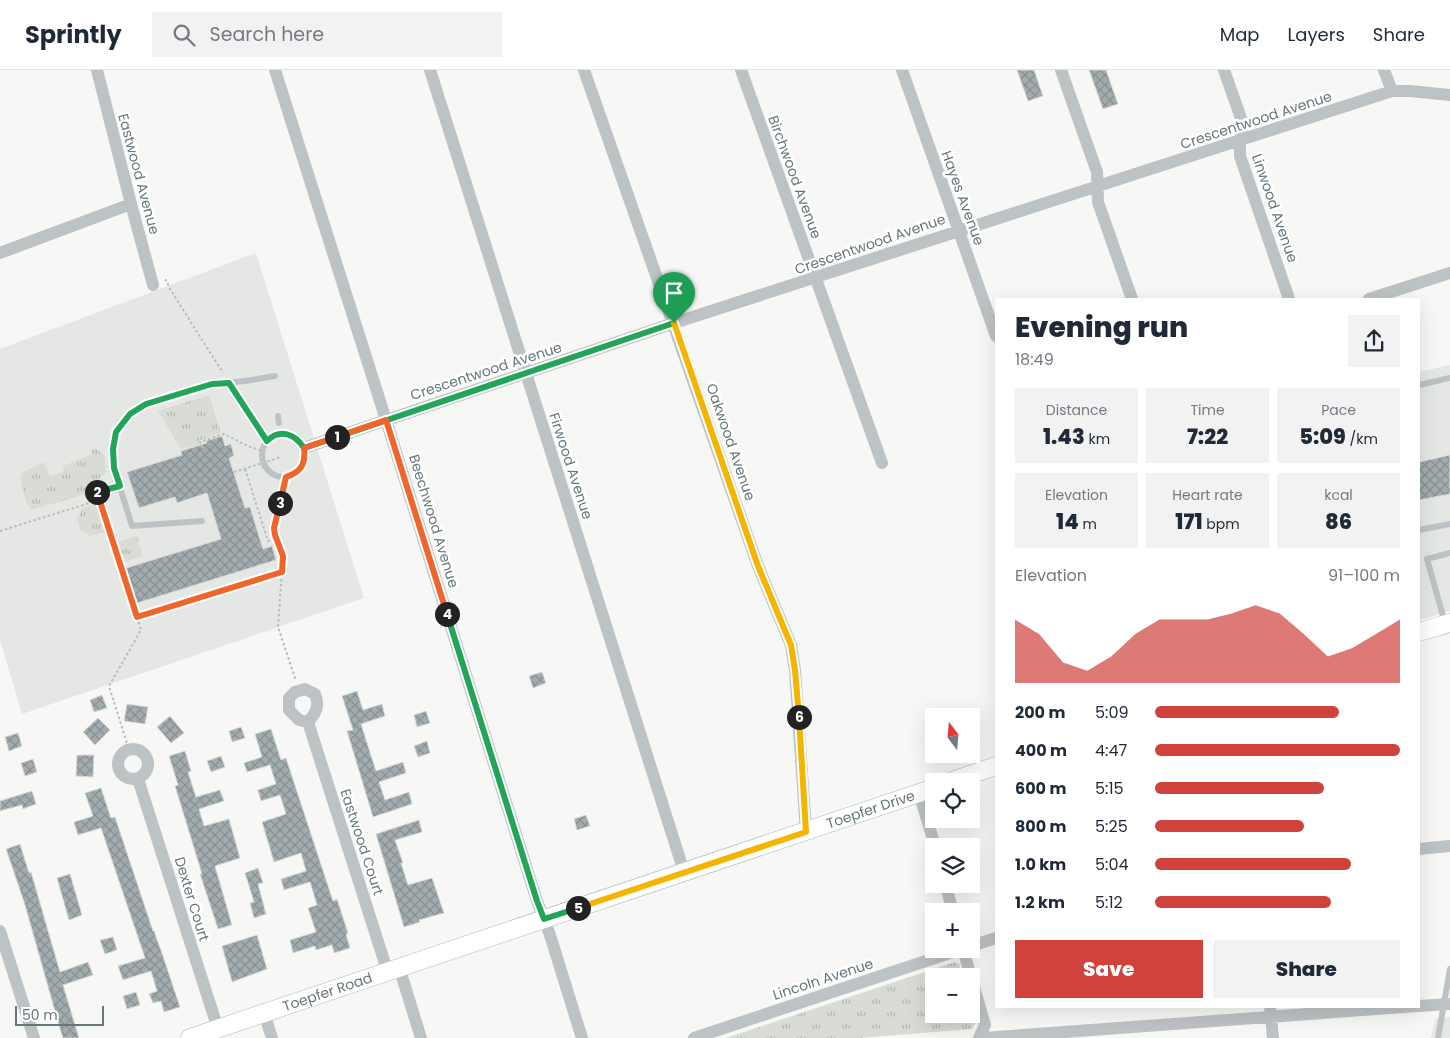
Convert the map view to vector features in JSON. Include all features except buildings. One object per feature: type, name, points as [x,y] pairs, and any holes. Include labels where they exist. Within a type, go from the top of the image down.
[{"type":"street","name":"Eastwood Avenue","points":[[97,70],[130,204],[153,285]]},
{"type":"street","name":"Beechwood Avenue","points":[[275,70],[582,1038]]},
{"type":"street","name":"Firwood Avenue","points":[[430,70],[684,872]]},
{"type":"street","name":"Oakwood Avenue","points":[[584,70],[758,566],[791,645],[796,679],[806,832]]},
{"type":"street","name":"Birchwood Avenue","points":[[741,70],[882,463]]},
{"type":"street","name":"Hayes Avenue","points":[[902,70],[995,333]]},
{"type":"street","points":[[1061,70],[1098,172],[1098,202],[1132,298]]},
{"type":"street","name":"Linwood Avenue","points":[[1224,70],[1243,124],[1240,156],[1289,298]]},
{"type":"street","points":[[1384,70],[1392,91]]},
{"type":"street","name":"Crescentwood Avenue","points":[[304,448],[674,323],[1392,91],[1450,95]]},
{"type":"street","points":[[0,252],[130,204]]},
{"type":"street","points":[[1372,298],[1450,273]]},
{"type":"street","points":[[1420,632],[1448,623]]},
{"type":"street","name":"Eastwood Court","points":[[308,722],[393,969],[422,1038]]},
{"type":"street","points":[[129,750],[140,750],[147,758],[148,768],[143,776],[133,779],[124,776],[119,768],[119,759],[122,754],[129,750]]},
{"type":"street","points":[[975,773],[995,766]]},
{"type":"street","name":"Dexter Court","points":[[138,778],[218,1029]]},
{"type":"street","name":"Toepfer Drive","points":[[465,946],[925,790]]},
{"type":"street","points":[[1420,849],[1450,846]]},
{"type":"street","points":[[0,931],[34,1038]]},
{"type":"street","points":[[980,943],[995,938]]},
{"type":"street","name":"Toepfer Road","points":[[190,1038],[465,946]]},
{"type":"street","name":"Lincoln Avenue","points":[[694,1038],[935,958]]},
{"type":"street","points":[[965,958],[985,1024],[979,1038]]},
{"type":"street","points":[[1420,1006],[1447,1004]]},
{"type":"street","points":[[984,1038],[1270,1012],[1369,1008]]},
{"type":"street","points":[[1270,1012],[1273,1038]]},
{"type":"street","points":[[264,1013],[272,1038]]},
{"type":"lane","points":[[202,522],[132,526],[114,468],[113,449],[116,432],[130,414],[146,404],[212,384],[274,376]]},
{"type":"lane","points":[[1420,385],[1450,378]]},
{"type":"lane","points":[[281,434],[291,435],[299,440],[304,448],[305,458],[302,467],[295,474],[286,477],[276,476],[268,471],[263,463],[262,451],[267,441],[272,437],[281,434]]},
{"type":"lane","points":[[1420,530],[1450,524]]},
{"type":"lane","points":[[1448,623],[1427,559],[1450,553]]},
{"type":"lane","points":[[1438,1038],[1447,1004],[1450,969]]},
{"type":"path","points":[[153,285],[166,280],[267,441]]},
{"type":"path","points":[[203,448],[200,442],[224,434],[262,451]]},
{"type":"path","points":[[234,472],[281,457]]},
{"type":"path","points":[[245,469],[268,541],[276,538]]},
{"type":"path","points":[[286,477],[274,528],[283,556],[278,627],[297,685]]},
{"type":"path","points":[[120,486],[97,492],[141,630],[109,686],[129,750]]},
{"type":"path","points":[[0,531],[99,500]]},
{"type":"path","points":[[137,617],[282,572]]},
{"type":"shaded area","points":[[256,253],[364,598],[22,714],[0,640],[0,349]]},
{"type":"shaded area","points":[[1450,365],[1450,611],[1420,620],[1420,372]]},
{"type":"shaded area","points":[[1450,1017],[1450,1038],[1431,1038],[1435,1019]]},
{"type":"green space","points":[[209,395],[221,433],[198,441],[200,447],[194,449],[193,445],[181,449],[158,411]]},
{"type":"green space","points":[[96,449],[105,456],[106,473],[99,478],[99,490],[91,495],[83,495],[31,510],[26,502],[20,476],[23,472],[44,462],[50,476],[64,472],[63,466],[91,455],[92,450]]},
{"type":"green space","points":[[99,503],[107,531],[90,536],[81,531],[77,519],[83,508]]},
{"type":"green space","points":[[137,536],[143,556],[121,563],[114,543]]},
{"type":"green space","points":[[955,962],[959,964],[960,968],[937,968]]},
{"type":"green space","points":[[925,972],[925,1023],[975,1024],[972,1029],[859,1038],[726,1038]]},
{"type":"route","points":[[674,323],[526,374],[386,420],[304,448],[299,440],[291,435],[281,434],[267,441],[229,383],[212,384],[146,404],[130,414],[116,432],[113,449],[114,468],[120,486],[97,492],[137,617],[282,572],[283,556],[274,528],[286,477],[295,474],[302,467],[305,458],[304,448],[345,434],[386,420],[544,919],[806,832],[795,670],[791,645],[758,566],[674,323]]}]
